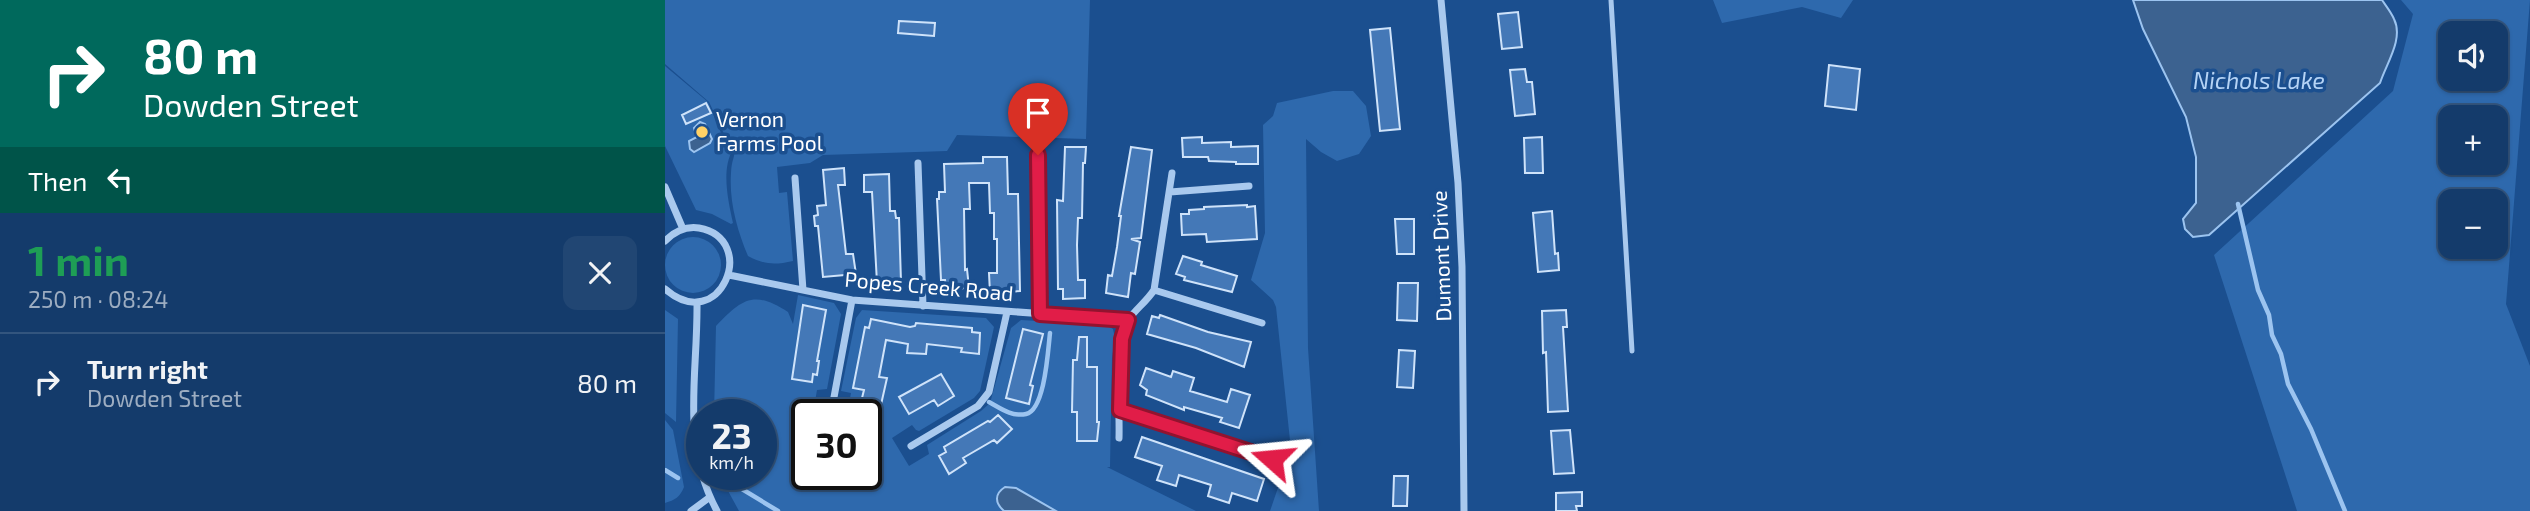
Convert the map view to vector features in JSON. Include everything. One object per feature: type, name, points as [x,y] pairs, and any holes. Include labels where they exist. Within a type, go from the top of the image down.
[{"type":"street","name":"Dumont Drive","points":[[1441,0],[1458,183],[1464,511]]},
{"type":"street","points":[[1038,155],[1040,314]]},
{"type":"street","points":[[918,163],[923,306]]},
{"type":"street","points":[[1119,438],[1121,350],[1128,320],[1143,306],[1154,290],[1172,173]]},
{"type":"street","points":[[795,178],[803,290]]},
{"type":"street","points":[[1170,192],[1249,186]]},
{"type":"street","points":[[665,187],[683,229]]},
{"type":"street","points":[[665,241],[683,229],[700,228],[716,236],[727,249],[731,267],[720,291],[697,302],[685,302],[665,289]]},
{"type":"street","name":"Popes Creek Road","points":[[729,275],[852,300],[1128,320]]},
{"type":"street","points":[[1154,290],[1262,323]]},
{"type":"street","points":[[834,399],[852,300]]},
{"type":"street","points":[[697,302],[693,431],[698,464],[717,511]]},
{"type":"street","points":[[911,446],[978,406],[985,399],[989,392],[1007,312]]},
{"type":"street","points":[[1120,410],[1272,459]]},
{"type":"street","points":[[691,511],[710,497]]},
{"type":"lane","points":[[1611,0],[1632,351]]},
{"type":"shaded area","points":[[665,0],[1090,0],[1086,139],[957,135],[947,151],[823,155],[810,163],[777,167],[779,193],[787,192],[793,261],[765,263],[748,256],[740,236],[731,194],[734,152],[729,136],[725,136],[709,102],[665,64]]},
{"type":"shaded area","points":[[1713,0],[1853,0],[1841,18],[1802,7],[1722,23]]},
{"type":"shaded area","points":[[2401,0],[2530,0],[2506,304],[2530,366],[2530,511],[2297,511],[2214,255],[2393,91],[2413,14]]},
{"type":"shaded area","points":[[665,66],[708,102],[724,140],[729,139],[733,149],[726,176],[731,224],[712,214],[696,210],[665,146]]},
{"type":"shaded area","points":[[1333,91],[1353,91],[1366,106],[1371,136],[1359,154],[1337,161],[1306,139],[1308,348],[1319,511],[1270,511],[1291,450],[1276,307],[1273,300],[1251,280],[1265,233],[1263,125],[1273,116],[1277,103]]},
{"type":"shaded area","points":[[693,237],[704,239],[713,245],[719,254],[719,276],[713,285],[704,291],[693,293],[682,291],[673,285],[667,276],[665,265],[667,254],[673,245],[682,239]]},
{"type":"shaded area","points":[[798,295],[834,303],[841,314],[827,389],[817,390],[815,399],[791,399],[791,490],[882,490],[882,399],[850,399],[851,393],[841,391],[856,318],[862,310],[986,318],[994,327],[980,391],[974,398],[919,431],[912,425],[892,438],[909,466],[929,454],[927,445],[990,403],[1011,328],[1021,320],[1106,325],[1113,329],[1115,338],[1112,358],[1110,467],[1107,467],[1196,511],[739,511],[728,490],[777,490],[777,399],[714,399],[716,326],[741,304],[756,299],[788,312],[793,324]]},
{"type":"shaded area","points":[[665,310],[678,319],[676,422],[665,413]]},
{"type":"shaded area","points":[[665,420],[673,430],[684,487],[677,498],[665,503]]},
{"type":"water","name":"Nichols Lake","points":[[2133,0],[2382,0],[2397,27],[2396,43],[2380,83],[2209,235],[2193,237],[2185,229],[2183,219],[2196,203],[2196,157],[2186,117],[2143,29]]},
{"type":"water","name":"Vernon Farms Pool","points":[[700,122],[705,124],[712,139],[694,152],[690,149],[689,141],[697,137],[694,128]]},
{"type":"water","points":[[1005,487],[1016,488],[1056,511],[1004,511],[997,499]]},
{"type":"building","points":[[1518,12],[1522,47],[1502,49],[1498,14]]},
{"type":"building","points":[[899,21],[935,23],[934,36],[898,33]]},
{"type":"building","points":[[1390,28],[1400,129],[1380,131],[1370,30]]},
{"type":"building","points":[[1829,65],[1860,69],[1856,110],[1825,106]]},
{"type":"building","points":[[1525,69],[1527,82],[1532,82],[1535,114],[1515,116],[1510,70]]},
{"type":"building","name":"Vernon Farms Pool","points":[[706,103],[711,113],[686,124],[682,115]]},
{"type":"building","points":[[1202,137],[1202,143],[1231,142],[1231,147],[1258,146],[1258,164],[1209,161],[1208,157],[1183,157],[1182,138]]},
{"type":"building","points":[[1542,137],[1543,173],[1525,173],[1524,138]]},
{"type":"building","points":[[1065,147],[1086,147],[1082,218],[1078,218],[1077,245],[1078,280],[1085,280],[1085,298],[1063,299],[1063,289],[1058,289],[1057,200],[1063,201]]},
{"type":"building","points":[[1131,147],[1152,150],[1141,238],[1131,239],[1140,242],[1135,274],[1131,273],[1128,297],[1106,293],[1108,275],[1112,276],[1117,247],[1119,216]]},
{"type":"building","points":[[983,157],[1007,157],[1008,194],[1018,194],[1020,291],[990,293],[989,273],[997,273],[997,239],[994,239],[994,213],[990,213],[989,183],[969,183],[970,209],[964,209],[965,270],[967,269],[969,288],[946,289],[945,280],[941,280],[937,199],[939,192],[945,192],[944,164],[983,163]]},
{"type":"building","points":[[844,168],[845,185],[838,185],[846,254],[853,254],[856,274],[823,277],[818,226],[815,226],[814,216],[818,215],[817,206],[826,205],[823,170]]},
{"type":"building","points":[[889,174],[890,211],[895,211],[896,218],[899,218],[901,282],[877,283],[872,192],[864,192],[864,175]]},
{"type":"building","points":[[1255,206],[1257,239],[1207,242],[1206,234],[1182,235],[1181,214],[1189,214],[1189,210]]},
{"type":"building","points":[[1552,211],[1559,270],[1538,272],[1533,213]]},
{"type":"building","points":[[1395,219],[1414,219],[1414,254],[1397,254]]},
{"type":"building","points":[[1183,256],[1202,262],[1201,265],[1237,276],[1232,292],[1184,280],[1185,277],[1176,274]]},
{"type":"building","points":[[1398,283],[1418,283],[1417,321],[1397,320]]},
{"type":"building","points":[[803,305],[826,310],[817,375],[813,374],[812,382],[792,379]]},
{"type":"building","points":[[1566,310],[1567,327],[1563,327],[1568,411],[1548,412],[1542,311]]},
{"type":"building","points":[[1160,315],[1208,332],[1251,342],[1244,367],[1196,348],[1147,334],[1152,316],[1159,318]]},
{"type":"building","points":[[871,319],[910,327],[916,323],[972,328],[972,332],[980,333],[979,354],[961,352],[962,348],[927,344],[926,354],[907,353],[908,344],[886,340],[879,377],[887,378],[882,400],[862,399],[864,390],[853,388],[865,327],[869,328]]},
{"type":"building","points":[[1023,329],[1043,334],[1030,385],[1033,386],[1029,404],[1006,398]]},
{"type":"building","points":[[1079,337],[1087,337],[1087,367],[1097,367],[1097,441],[1077,441],[1077,412],[1072,412],[1073,360],[1077,360]]},
{"type":"building","points":[[1399,350],[1415,351],[1413,388],[1397,387]]},
{"type":"building","points":[[1146,368],[1171,377],[1173,371],[1194,378],[1190,391],[1227,402],[1231,389],[1250,395],[1239,428],[1220,422],[1222,418],[1184,407],[1184,410],[1146,395],[1147,390],[1140,385]]},
{"type":"building","points":[[941,374],[954,396],[938,406],[934,400],[909,414],[899,397]]},
{"type":"building","points":[[998,415],[1012,429],[997,443],[994,440],[963,458],[966,463],[949,474],[939,456],[946,452],[944,447]]},
{"type":"building","points":[[1570,430],[1574,473],[1554,474],[1551,431]]},
{"type":"building","points":[[1142,437],[1264,479],[1257,501],[1232,493],[1229,503],[1208,496],[1211,485],[1179,475],[1176,486],[1157,480],[1162,466],[1135,457]]},
{"type":"building","points":[[1394,476],[1408,476],[1407,506],[1393,506]]},
{"type":"building","points":[[1582,492],[1582,506],[1576,506],[1577,511],[1556,511],[1556,493]]},
{"type":"waterway","points":[[2238,204],[2258,290],[2269,315],[2272,335],[2281,354],[2288,384],[2311,429],[2345,511]]},
{"type":"waterway","points":[[989,402],[1016,414],[1026,414],[1032,410],[1041,391],[1050,333]]},
{"type":"waterway","points":[[665,470],[678,478]]},
{"type":"waterway","points":[[743,490],[778,511]]},
{"type":"place","name":"Vernon Farms Pool","points":[[702,132]]},
{"type":"route","points":[[1038,155],[1040,314],[1128,320],[1122,339],[1120,410],[1272,459]]}]
